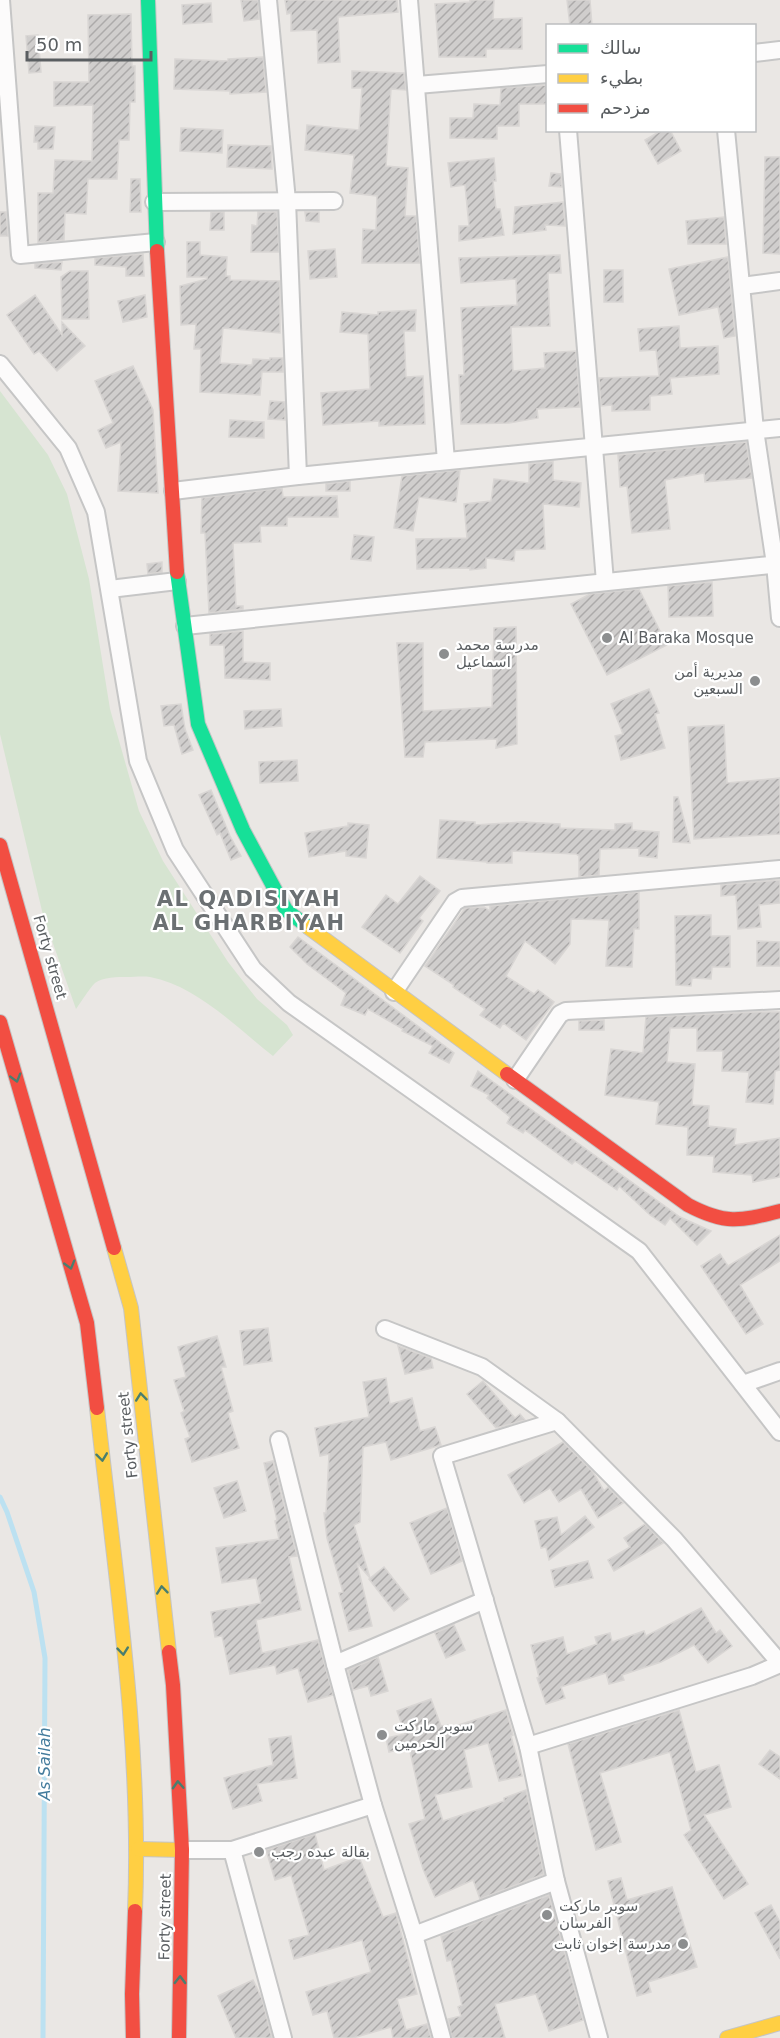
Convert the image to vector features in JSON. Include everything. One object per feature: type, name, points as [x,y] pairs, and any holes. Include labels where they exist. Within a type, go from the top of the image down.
[{"type":"main road","points":[[148,0],[154,202],[177,581],[198,724],[243,830],[286,910],[394,992],[688,1205],[711,1218],[735,1221],[780,1211]]},
{"type":"main road","name":"Forty street","points":[[0,845],[132,1308],[173,1685],[182,1850],[179,2038]]},
{"type":"main road","name":"Forty street","points":[[0,1022],[87,1323],[128,1690],[138,1850],[132,1994],[133,2038]]},
{"type":"main road","points":[[138,1850],[182,1850]]},
{"type":"main road","points":[[727,2038],[780,2023]]},
{"type":"street","points":[[1,0],[20,255],[156,242]]},
{"type":"street","points":[[268,0],[287,201],[298,476]]},
{"type":"street","points":[[409,0],[446,461]]},
{"type":"street","points":[[756,53],[780,50]]},
{"type":"street","points":[[417,85],[546,74]]},
{"type":"street","points":[[568,132],[605,582]]},
{"type":"street","points":[[726,132],[755,430],[778,564],[780,618]]},
{"type":"street","points":[[154,202],[334,201]]},
{"type":"street","points":[[742,286],[780,281]]},
{"type":"street","points":[[0,364],[68,448],[96,512],[138,761],[175,850],[253,969],[289,1003],[639,1251],[780,1432]]},
{"type":"street","points":[[173,491],[298,476],[780,428]]},
{"type":"street","points":[[185,626],[778,564]]},
{"type":"street","points":[[110,589],[177,581]]},
{"type":"street","points":[[394,992],[455,902],[462,898],[780,869]]},
{"type":"street","points":[[515,1080],[560,1014],[566,1011],[780,1000]]},
{"type":"street","points":[[385,1329],[482,1367],[557,1421],[674,1539],[780,1664],[752,1676],[528,1746]]},
{"type":"street","points":[[743,1384],[780,1371]]},
{"type":"street","points":[[557,1421],[442,1456],[528,1746],[556,1881],[599,2038]]},
{"type":"street","points":[[279,1440],[373,1805],[414,1935],[442,2038]]},
{"type":"street","points":[[335,1664],[485,1600]]},
{"type":"street","points":[[182,1850],[232,1850],[373,1805]]},
{"type":"street","points":[[232,1850],[283,2038]]},
{"type":"street","points":[[414,1935],[556,1881]]},
{"type":"green space","points":[[0,391],[48,455],[67,494],[89,579],[110,709],[139,811],[163,861],[228,962],[257,999],[287,1025],[293,1035],[273,1056],[200,998],[184,989],[150,977],[115,977],[98,981],[76,1009],[43,915],[0,734]]},
{"type":"building","points":[[241,0],[258,0],[259,19],[244,21]]},
{"type":"building","points":[[285,0],[397,0],[398,12],[338,17],[340,62],[318,63],[317,30],[291,31],[291,13],[287,14]]},
{"type":"building","points":[[470,0],[494,0],[493,19],[522,18],[522,49],[486,49],[486,57],[439,57],[435,4],[470,2]]},
{"type":"building","points":[[567,0],[590,0],[592,24],[570,24]]},
{"type":"building","points":[[211,3],[212,22],[183,24],[182,5]]},
{"type":"building","points":[[131,14],[135,102],[130,102],[129,140],[119,140],[117,179],[88,179],[86,214],[65,213],[64,240],[38,243],[38,193],[53,193],[55,160],[92,161],[93,105],[54,106],[54,82],[89,82],[88,15]]},
{"type":"building","points":[[38,35],[41,72],[29,73],[26,36]]},
{"type":"building","points":[[263,57],[266,92],[230,94],[230,91],[174,89],[175,59],[228,61],[228,59]]},
{"type":"building","points":[[352,71],[404,73],[406,90],[391,89],[386,166],[408,168],[405,216],[416,216],[420,263],[362,263],[363,229],[376,230],[377,196],[350,193],[354,155],[305,150],[307,125],[359,130],[362,88],[352,88]]},
{"type":"building","points":[[546,85],[546,104],[519,104],[519,126],[497,126],[497,139],[450,138],[450,118],[473,118],[474,104],[500,105],[501,88]]},
{"type":"building","points":[[35,126],[55,127],[53,149],[38,149],[38,142],[34,142]]},
{"type":"building","points":[[181,128],[223,130],[222,153],[180,151]]},
{"type":"building","points":[[659,132],[671,132],[681,151],[658,164],[645,140]]},
{"type":"building","points":[[228,145],[271,146],[272,169],[227,167]]},
{"type":"building","points":[[765,157],[780,157],[780,254],[763,253]]},
{"type":"building","points":[[494,158],[496,181],[493,181],[496,209],[500,209],[504,235],[459,241],[459,226],[469,226],[465,185],[451,187],[448,163]]},
{"type":"building","points":[[551,173],[561,174],[562,187],[549,186]]},
{"type":"building","points":[[131,179],[140,179],[141,212],[130,212]]},
{"type":"building","points":[[563,202],[565,226],[545,225],[546,230],[513,234],[515,207]]},
{"type":"building","points":[[0,212],[6,212],[8,236],[0,236]]},
{"type":"building","points":[[211,212],[224,212],[224,230],[210,230]]},
{"type":"building","points":[[258,212],[277,212],[279,252],[251,252],[252,225],[257,226]]},
{"type":"building","points":[[305,212],[319,212],[319,222],[306,221]]},
{"type":"building","points":[[724,217],[726,244],[688,244],[686,221]]},
{"type":"building","points":[[187,242],[200,242],[200,255],[227,257],[226,276],[230,276],[230,280],[280,281],[280,333],[223,328],[220,363],[252,365],[253,359],[283,358],[283,372],[262,372],[260,395],[200,392],[201,349],[194,349],[196,324],[181,325],[180,286],[207,279],[207,277],[187,277]]},
{"type":"building","points":[[335,249],[337,277],[310,279],[308,251]]},
{"type":"building","points":[[143,254],[144,276],[126,276],[126,267],[95,265],[95,258]]},
{"type":"building","points":[[560,255],[561,273],[548,273],[550,326],[511,327],[513,371],[545,368],[544,353],[576,351],[580,407],[537,409],[538,418],[509,423],[461,424],[459,375],[464,375],[461,308],[517,305],[516,279],[461,283],[459,258]]},
{"type":"building","points":[[728,257],[735,336],[724,338],[718,307],[679,315],[669,269]]},
{"type":"building","points":[[62,262],[61,270],[35,268],[35,264]]},
{"type":"building","points":[[604,270],[623,270],[623,302],[604,302]]},
{"type":"building","points":[[70,271],[88,271],[89,319],[62,319],[61,277]]},
{"type":"building","points":[[35,295],[62,335],[62,322],[85,346],[57,371],[39,351],[34,354],[7,315]]},
{"type":"building","points":[[145,295],[147,317],[123,322],[118,301]]},
{"type":"building","points":[[416,310],[415,331],[404,331],[406,377],[423,376],[425,424],[379,426],[379,421],[323,425],[321,393],[370,389],[368,334],[340,332],[342,312],[378,315],[378,312]]},
{"type":"building","points":[[679,326],[680,348],[718,346],[719,374],[670,378],[672,394],[650,396],[650,410],[612,411],[612,405],[601,406],[599,378],[659,376],[656,350],[640,351],[638,329]]},
{"type":"building","points":[[133,366],[153,410],[158,493],[118,491],[121,442],[106,448],[98,430],[113,423],[95,381]]},
{"type":"building","points":[[270,401],[285,402],[285,420],[268,419]]},
{"type":"building","points":[[230,420],[264,422],[264,438],[229,437]]},
{"type":"building","points":[[746,442],[752,478],[705,482],[704,473],[665,480],[670,529],[632,533],[627,486],[620,487],[618,455]]},
{"type":"building","points":[[553,461],[553,480],[581,483],[579,507],[543,504],[545,549],[515,550],[514,561],[486,558],[486,568],[417,569],[416,539],[467,538],[464,504],[491,501],[494,479],[529,483],[529,464]]},
{"type":"building","points":[[460,470],[456,502],[419,497],[413,531],[394,528],[402,476]]},
{"type":"building","points":[[350,481],[350,491],[326,491],[326,484]]},
{"type":"building","points":[[282,488],[283,497],[337,496],[338,517],[287,517],[287,526],[260,526],[261,542],[233,543],[236,606],[243,606],[243,609],[209,613],[205,533],[201,533],[202,498]]},
{"type":"building","points":[[354,535],[374,537],[371,561],[351,559]]},
{"type":"building","points":[[162,562],[162,572],[148,574],[147,564]]},
{"type":"building","points":[[712,582],[713,616],[669,617],[668,586]]},
{"type":"building","points":[[639,589],[667,645],[607,675],[571,604],[590,594]]},
{"type":"building","points":[[516,627],[517,744],[496,748],[497,739],[425,742],[423,757],[405,757],[397,643],[423,643],[423,711],[492,707],[494,628]]},
{"type":"building","points":[[243,631],[243,662],[270,663],[270,680],[225,678],[224,645],[210,645],[210,634]]},
{"type":"building","points":[[649,689],[659,713],[655,714],[665,748],[621,760],[615,736],[623,734],[611,704]]},
{"type":"building","points":[[181,704],[185,729],[193,750],[182,754],[174,725],[164,726],[161,706]]},
{"type":"building","points":[[281,709],[282,726],[245,729],[244,711]]},
{"type":"building","points":[[724,725],[727,783],[780,778],[780,834],[694,839],[688,727]]},
{"type":"building","points":[[297,760],[298,781],[260,783],[259,762]]},
{"type":"building","points":[[211,790],[241,856],[231,860],[220,833],[217,835],[199,795]]},
{"type":"building","points":[[674,797],[678,797],[690,843],[673,842]]},
{"type":"building","points":[[440,820],[475,822],[475,825],[522,822],[560,824],[560,828],[615,830],[615,824],[632,823],[632,830],[659,832],[657,858],[639,856],[639,848],[600,849],[599,875],[579,877],[579,856],[576,854],[512,851],[512,863],[437,858]]},
{"type":"building","points":[[348,823],[369,825],[366,858],[346,856],[346,851],[309,857],[305,833],[348,826]]},
{"type":"building","points":[[420,876],[440,891],[419,918],[423,921],[400,953],[362,927],[386,895],[398,904]]},
{"type":"building","points":[[780,880],[780,903],[759,905],[761,927],[738,929],[736,895],[721,896],[721,885]]},
{"type":"building","points":[[639,892],[639,929],[634,929],[632,967],[606,966],[609,920],[571,919],[570,944],[555,964],[525,941],[506,976],[534,994],[538,990],[554,1002],[526,1040],[503,1023],[500,1028],[480,1015],[485,1009],[425,966],[465,908],[484,907],[490,911],[490,906]]},
{"type":"building","points":[[711,915],[711,936],[730,936],[730,967],[712,967],[711,979],[692,978],[691,986],[676,985],[675,916]]},
{"type":"building","points":[[298,937],[454,1053],[449,1063],[429,1053],[433,1046],[402,1031],[403,1029],[368,1009],[365,1015],[341,1005],[346,993],[307,964],[290,947]]},
{"type":"building","points":[[757,941],[780,942],[780,966],[757,966]]},
{"type":"building","points":[[780,1012],[780,1070],[775,1071],[773,1104],[746,1102],[749,1072],[722,1071],[723,1051],[697,1051],[697,1028],[670,1028],[667,1062],[695,1064],[692,1105],[709,1106],[708,1126],[736,1129],[734,1145],[780,1138],[780,1177],[753,1182],[752,1175],[713,1172],[714,1156],[687,1155],[688,1127],[656,1124],[659,1102],[605,1095],[611,1049],[643,1053],[646,1017]]},
{"type":"building","points":[[604,1020],[604,1030],[579,1030],[579,1021]]},
{"type":"building","points":[[478,1071],[680,1217],[711,1231],[697,1245],[670,1218],[665,1225],[650,1215],[619,1186],[617,1190],[575,1161],[572,1164],[525,1130],[523,1133],[507,1123],[510,1117],[487,1098],[489,1095],[471,1086]]},
{"type":"building","points":[[780,1235],[780,1261],[740,1285],[763,1324],[746,1334],[701,1266],[720,1254],[728,1266]]},
{"type":"building","points":[[268,1328],[272,1361],[244,1365],[240,1331]]},
{"type":"building","points":[[217,1336],[226,1367],[221,1367],[233,1411],[228,1413],[239,1448],[192,1462],[185,1439],[190,1437],[181,1413],[184,1411],[174,1380],[186,1377],[178,1347]]},
{"type":"building","points":[[398,1346],[431,1358],[433,1368],[405,1374]]},
{"type":"building","points":[[386,1378],[390,1404],[412,1398],[420,1431],[435,1427],[441,1445],[391,1460],[386,1442],[363,1447],[360,1522],[354,1525],[370,1578],[357,1563],[372,1626],[349,1631],[339,1593],[343,1592],[327,1538],[324,1513],[326,1513],[329,1454],[320,1456],[315,1428],[369,1417],[363,1382]]},
{"type":"building","points":[[483,1381],[515,1418],[520,1414],[525,1420],[496,1428],[467,1394]]},
{"type":"building","points":[[563,1442],[593,1472],[604,1491],[608,1487],[623,1503],[598,1518],[581,1489],[559,1502],[550,1488],[524,1503],[508,1475]]},
{"type":"building","points":[[273,1461],[297,1556],[289,1557],[301,1610],[256,1620],[262,1653],[318,1640],[333,1695],[308,1702],[298,1668],[277,1674],[275,1665],[230,1674],[222,1636],[215,1637],[211,1612],[261,1603],[256,1578],[222,1583],[216,1548],[279,1539],[264,1463]]},
{"type":"building","points":[[237,1481],[246,1511],[224,1518],[214,1488]]},
{"type":"building","points":[[447,1508],[462,1561],[431,1574],[410,1523]]},
{"type":"building","points":[[585,1516],[594,1527],[549,1560],[546,1547],[541,1548],[535,1521],[557,1517],[561,1535]]},
{"type":"building","points":[[645,1524],[663,1543],[614,1571],[608,1560],[630,1547],[624,1538]]},
{"type":"building","points":[[588,1561],[593,1578],[555,1587],[551,1570]]},
{"type":"building","points":[[384,1567],[409,1599],[394,1611],[369,1579]]},
{"type":"building","points":[[701,1608],[716,1633],[720,1630],[732,1646],[708,1663],[694,1645],[661,1662],[622,1675],[624,1680],[609,1684],[606,1673],[561,1687],[565,1698],[546,1704],[537,1678],[539,1677],[531,1645],[563,1637],[567,1654],[597,1644],[595,1637],[610,1633],[612,1642],[644,1631],[646,1636]]},
{"type":"building","points":[[454,1625],[465,1650],[446,1658],[435,1633]]},
{"type":"building","points":[[378,1657],[388,1691],[371,1696],[368,1686],[353,1690],[348,1670]]},
{"type":"building","points":[[431,1699],[441,1726],[448,1725],[449,1728],[506,1710],[522,1776],[499,1781],[488,1743],[464,1750],[472,1787],[435,1795],[443,1821],[504,1801],[504,1798],[526,1790],[544,1874],[480,1899],[473,1880],[435,1897],[423,1869],[409,1824],[425,1819],[409,1747],[389,1752],[386,1738],[405,1734],[397,1711]]},
{"type":"building","points":[[679,1710],[696,1772],[719,1765],[731,1807],[704,1815],[748,1884],[724,1899],[684,1835],[691,1830],[670,1752],[600,1773],[621,1842],[596,1850],[568,1744]]},
{"type":"building","points":[[291,1736],[297,1778],[257,1784],[262,1801],[233,1809],[224,1778],[273,1765],[269,1739]]},
{"type":"building","points":[[770,1750],[780,1757],[780,1779],[759,1764]]},
{"type":"building","points":[[315,1834],[324,1870],[359,1857],[383,1917],[396,1913],[417,1994],[397,1999],[406,2030],[427,2024],[431,2038],[393,2038],[391,2027],[353,2038],[334,2038],[327,2011],[313,2015],[306,1992],[371,1972],[362,1940],[294,1959],[289,1940],[309,1935],[291,1875],[275,1880],[266,1850]]},
{"type":"building","points":[[621,1878],[627,1900],[672,1887],[697,1967],[648,1982],[651,1992],[637,1996],[608,1881]]},
{"type":"building","points":[[549,1895],[583,2020],[549,2031],[536,1994],[495,2004],[505,2038],[452,2038],[448,2019],[461,2016],[458,2007],[462,2005],[451,1960],[447,1961],[441,1936]]},
{"type":"building","points":[[771,1905],[780,1922],[780,1959],[755,1913]]},
{"type":"building","points":[[253,1980],[262,1999],[272,2038],[236,2038],[218,1996]]},
{"type":"waterway","name":"As Sailah","points":[[0,1497],[34,1592],[45,1658],[43,2038]]},
{"type":"traffic: fast","points":[[148,0],[157,251]]},
{"type":"traffic: fast","points":[[177,572],[198,724],[243,830],[286,910],[308,927]]},
{"type":"traffic: slow","points":[[308,927],[507,1074]]},
{"type":"traffic: slow","points":[[114,1248],[131,1308],[169,1652]]},
{"type":"traffic: slow","points":[[97,1408],[131,1722],[135,1785],[135,1911]]},
{"type":"traffic: slow","points":[[138,1849],[182,1850]]},
{"type":"traffic: slow","points":[[727,2038],[780,2023]]},
{"type":"traffic: jam","points":[[157,251],[177,572]]},
{"type":"traffic: jam","points":[[0,845],[114,1248]]},
{"type":"traffic: jam","points":[[0,1022],[87,1323],[97,1408]]},
{"type":"traffic: jam","points":[[507,1074],[688,1205],[713,1216],[733,1219],[780,1211]]},
{"type":"traffic: jam","points":[[169,1652],[173,1685],[182,1850],[179,2038]]},
{"type":"traffic: jam","points":[[133,2038],[135,1911]]},
{"type":"place","name":"Al Baraka Mosque","points":[[607,638]]},
{"type":"place","name":"مدرسة محمد اسماعيل","points":[[444,654]]},
{"type":"place","name":"مديرية أمن السبعين","points":[[755,681]]},
{"type":"place","name":"سوبر ماركت الحرمين","points":[[382,1735]]},
{"type":"place","name":"بقالة عبده رجب","points":[[259,1852]]},
{"type":"place","name":"سوبر ماركت الفرسان","points":[[547,1915]]},
{"type":"place","name":"مدرسة إخوان ثابت","points":[[683,1944]]},
{"type":"district","name":"AL QADISIYAH AL GHARBIYAH","points":[[249,911]]}]
